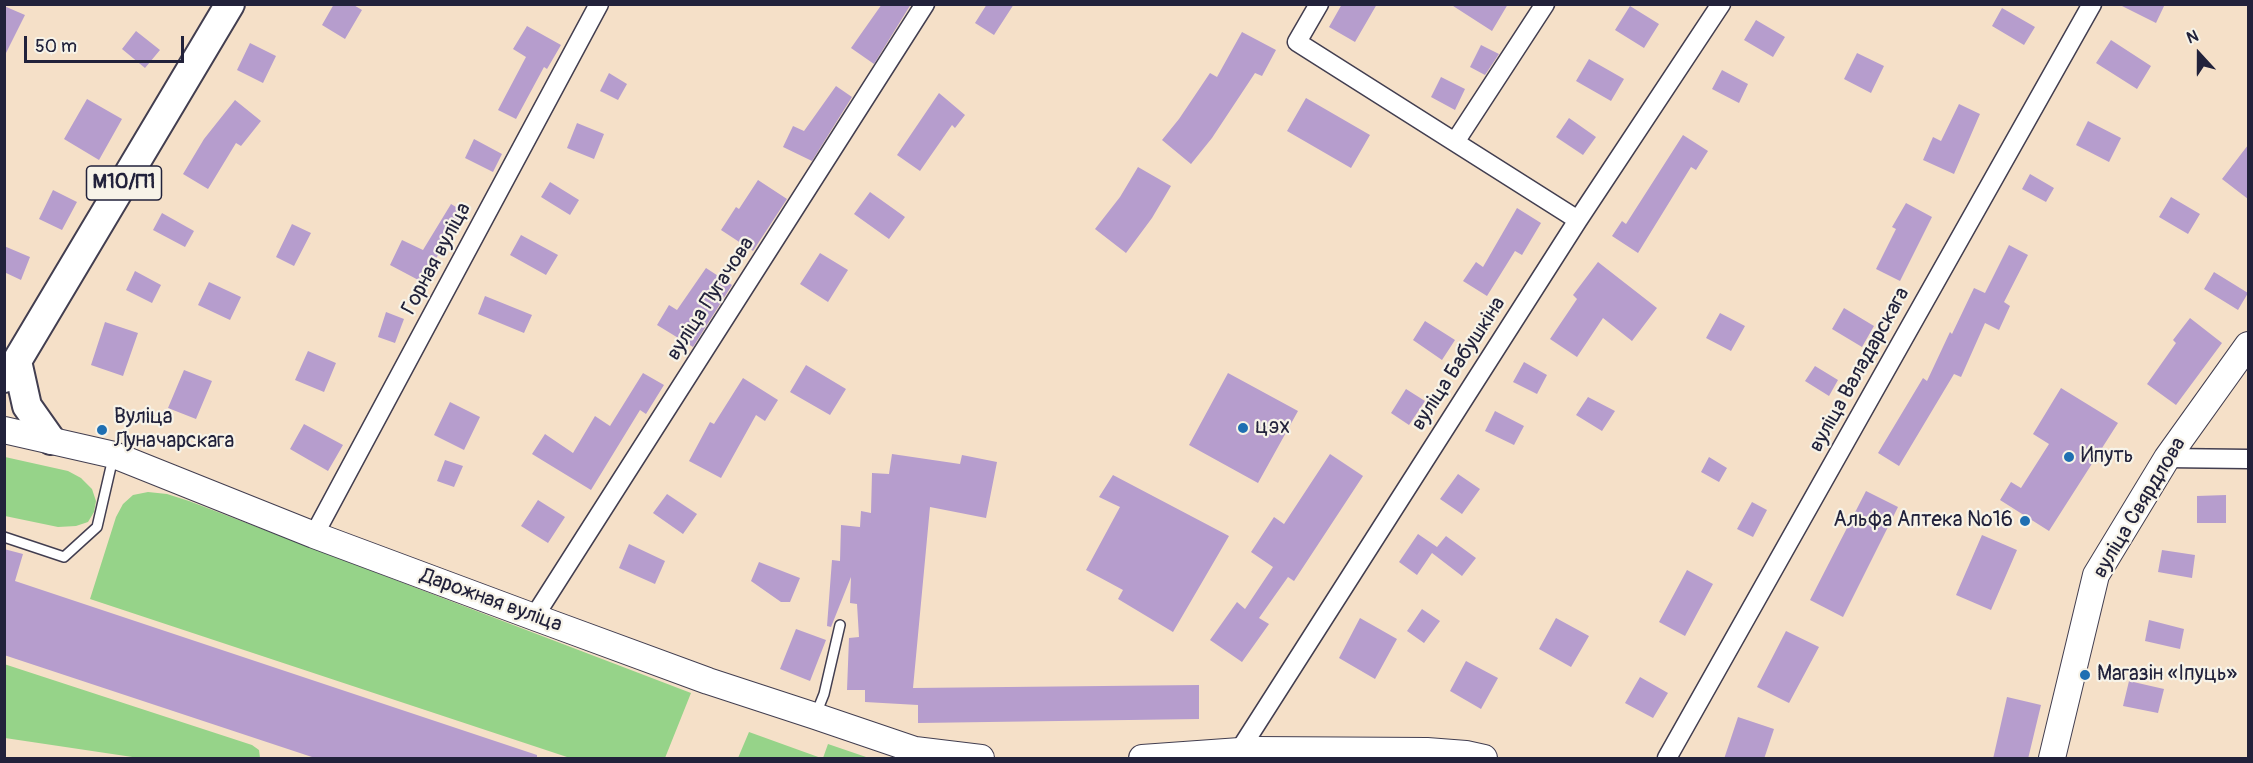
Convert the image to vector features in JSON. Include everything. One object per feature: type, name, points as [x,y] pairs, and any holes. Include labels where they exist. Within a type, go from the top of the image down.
[{"type":"main road","name":"М10/П1","points":[[11,370],[230,4]]},
{"type":"main road","points":[[11,370],[27,406],[51,440]]},
{"type":"street","name":"Горная вуліца","points":[[314,535],[599,4]]},
{"type":"street","name":"вуліца Пугачова","points":[[534,617],[925,4]]},
{"type":"street","points":[[1319,4],[1297,42],[1578,220]]},
{"type":"street","points":[[1455,142],[1545,4]]},
{"type":"street","name":"вуліца Бабушкіна","points":[[1249,753],[1578,220],[1721,4]]},
{"type":"street","name":"вуліца Валадарскага","points":[[1667,759],[2092,4]]},
{"type":"street","name":"вуліца Свярдлова","points":[[2052,759],[2096,575],[2167,458],[2248,345]]},
{"type":"street","name":"Дарожная вуліца","points":[[4,430],[114,456],[314,535],[708,681],[915,750],[981,759]]},
{"type":"street","points":[[2167,458],[2248,459]]},
{"type":"street","points":[[1142,759],[1249,753],[1466,754],[1484,759]]},
{"type":"lane","points":[[4,537],[64,557],[97,527],[114,456]]},
{"type":"lane","points":[[815,716],[824,694],[840,625]]},
{"type":"green space","points":[[5,457],[68,471],[81,478],[92,489],[96,501],[94,512],[88,522],[76,526],[58,527],[5,516]]},
{"type":"green space","points":[[148,492],[167,494],[189,501],[691,693],[665,758],[570,758],[90,599],[116,517],[123,504],[133,495]]},
{"type":"green space","points":[[4,664],[252,745],[259,750],[260,758],[139,758],[5,738]]},
{"type":"green space","points":[[749,732],[821,758],[738,758]]},
{"type":"green space","points":[[828,744],[869,758],[823,758]]},
{"type":"building","points":[[334,4],[352,4],[362,10],[345,39],[322,25]]},
{"type":"building","points":[[882,4],[911,4],[874,64],[851,48]]},
{"type":"building","points":[[987,4],[1014,4],[994,35],[975,23]]},
{"type":"building","points":[[1342,4],[1377,4],[1355,42],[1329,27]]},
{"type":"building","points":[[1450,4],[1508,4],[1492,31]]},
{"type":"building","points":[[2118,4],[2165,4],[2156,23]]},
{"type":"building","points":[[4,6],[25,15],[4,57]]},
{"type":"building","points":[[1630,6],[1659,24],[1644,48],[1615,30]]},
{"type":"building","points":[[2002,8],[2035,27],[2024,45],[1992,26]]},
{"type":"building","points":[[1756,20],[1785,37],[1773,57],[1744,40]]},
{"type":"building","points":[[527,26],[561,45],[547,69],[544,67],[516,119],[498,110],[526,57],[513,49]]},
{"type":"building","points":[[136,31],[160,50],[145,68],[122,49]]},
{"type":"building","points":[[1242,32],[1276,50],[1262,76],[1255,73],[1212,138],[1191,164],[1162,140],[1210,73],[1217,77]]},
{"type":"building","points":[[2111,40],[2151,66],[2137,89],[2096,63]]},
{"type":"building","points":[[250,43],[276,56],[263,83],[237,70]]},
{"type":"building","points":[[1481,45],[1499,54],[1485,75],[1470,67]]},
{"type":"building","points":[[1857,53],[1884,66],[1871,93],[1844,79]]},
{"type":"building","points":[[1589,59],[1624,79],[1611,101],[1576,81]]},
{"type":"building","points":[[1722,70],[1748,84],[1739,103],[1712,89]]},
{"type":"building","points":[[609,73],[627,84],[618,100],[600,91]]},
{"type":"building","points":[[1441,77],[1465,89],[1455,110],[1431,97]]},
{"type":"building","points":[[836,86],[852,97],[812,161],[783,147],[793,126],[804,131]]},
{"type":"building","points":[[939,93],[965,115],[955,128],[952,125],[920,171],[897,155]]},
{"type":"building","points":[[1306,98],[1370,135],[1351,168],[1287,131]]},
{"type":"building","points":[[87,99],[122,119],[99,160],[64,139]]},
{"type":"building","points":[[235,100],[261,121],[241,146],[236,143],[208,189],[183,174],[204,139]]},
{"type":"building","points":[[1959,104],[1980,114],[1954,174],[1923,160],[1933,137],[1941,141]]},
{"type":"building","points":[[1569,118],[1596,137],[1583,155],[1556,137]]},
{"type":"building","points":[[2088,121],[2121,138],[2109,162],[2076,145]]},
{"type":"building","points":[[577,123],[604,134],[594,159],[567,148]]},
{"type":"building","points":[[1683,135],[1708,151],[1696,170],[1691,167],[1638,253],[1612,236],[1622,221],[1626,224]]},
{"type":"building","points":[[474,139],[502,154],[493,172],[465,158]]},
{"type":"building","points":[[2248,145],[2248,199],[2222,179]]},
{"type":"building","points":[[1138,167],[1171,186],[1152,218],[1126,253],[1095,229],[1120,197]]},
{"type":"building","points":[[2030,174],[2054,188],[2046,202],[2022,189]]},
{"type":"building","points":[[758,180],[787,199],[753,251],[721,230],[736,207],[739,209]]},
{"type":"building","points":[[550,182],[579,200],[570,215],[541,197]]},
{"type":"building","points":[[53,190],[77,202],[62,230],[39,219]]},
{"type":"building","points":[[870,192],[905,217],[889,239],[854,214]]},
{"type":"building","points":[[2171,197],[2200,214],[2188,234],[2159,217]]},
{"type":"building","points":[[1906,203],[1932,217],[1900,281],[1876,269],[1896,229],[1892,227]]},
{"type":"building","points":[[451,204],[466,213],[447,244],[444,243],[424,283],[390,265],[402,240],[423,250]]},
{"type":"building","points":[[1517,208],[1541,223],[1522,255],[1515,251],[1487,296],[1463,281],[1476,262],[1483,267]]},
{"type":"building","points":[[162,213],[194,231],[185,247],[153,230]]},
{"type":"building","points":[[292,224],[311,233],[294,266],[276,257]]},
{"type":"building","points":[[521,235],[558,255],[546,275],[510,255]]},
{"type":"building","points":[[2009,245],[2028,255],[2004,302],[2010,306],[1999,330],[1985,323],[1961,377],[1954,374],[1899,466],[1878,453],[1923,378],[1927,381],[1974,288],[1985,293]]},
{"type":"building","points":[[4,246],[30,257],[21,280],[4,272]]},
{"type":"building","points":[[820,253],[848,270],[828,302],[800,284]]},
{"type":"building","points":[[1598,262],[1657,308],[1632,341],[1603,318],[1577,357],[1550,339],[1577,299],[1573,295]]},
{"type":"building","points":[[706,268],[732,285],[693,347],[657,325],[669,305],[677,310]]},
{"type":"building","points":[[135,271],[161,285],[152,303],[126,290]]},
{"type":"building","points":[[2214,272],[2248,293],[2238,310],[2204,289]]},
{"type":"building","points":[[209,282],[241,297],[230,320],[198,305]]},
{"type":"building","points":[[485,296],[532,315],[524,333],[478,314]]},
{"type":"building","points":[[1844,308],[1874,326],[1862,347],[1832,329]]},
{"type":"building","points":[[386,312],[404,319],[395,343],[378,337]]},
{"type":"building","points":[[1720,313],[1745,326],[1731,351],[1706,338]]},
{"type":"building","points":[[2190,318],[2222,343],[2176,405],[2147,384],[2176,343],[2173,340]]},
{"type":"building","points":[[1425,321],[1455,340],[1442,360],[1413,340]]},
{"type":"building","points":[[105,322],[138,333],[123,376],[91,365]]},
{"type":"building","points":[[308,351],[336,363],[324,392],[295,380]]},
{"type":"building","points":[[1524,362],[1547,375],[1537,394],[1513,382]]},
{"type":"building","points":[[806,365],[846,389],[830,415],[790,392]]},
{"type":"building","points":[[1815,366],[1838,380],[1829,396],[1805,381]]},
{"type":"building","points":[[184,370],[212,381],[196,419],[168,408]]},
{"type":"building","points":[[643,373],[664,385],[646,414],[640,410],[591,490],[532,454],[545,434],[573,453],[595,416],[610,426]]},
{"type":"building","name":"цэх","points":[[1228,373],[1298,411],[1258,483],[1189,445]]},
{"type":"building","points":[[743,378],[778,400],[765,421],[756,415],[721,478],[689,461],[710,422],[714,424]]},
{"type":"building","name":"Ипуть","points":[[2061,388],[2118,423],[2049,531],[2000,500],[2011,482],[2021,488],[2049,444],[2033,434]]},
{"type":"building","points":[[1406,389],[1425,401],[1409,425],[1391,413]]},
{"type":"building","points":[[1588,397],[1615,411],[1602,431],[1576,415]]},
{"type":"building","points":[[450,402],[480,417],[464,450],[434,435]]},
{"type":"building","points":[[1495,411],[1524,426],[1514,445],[1485,431]]},
{"type":"building","points":[[304,424],[343,445],[328,471],[290,449]]},
{"type":"building","points":[[892,454],[960,464],[962,455],[997,462],[986,518],[930,507],[913,688],[1199,685],[1199,719],[918,723],[918,705],[865,702],[865,690],[847,690],[849,638],[859,637],[857,604],[850,603],[851,577],[831,627],[827,626],[832,560],[840,561],[841,525],[860,527],[861,511],[871,513],[872,473],[889,474]]},
{"type":"building","points":[[1330,454],[1363,476],[1294,581],[1288,577],[1259,618],[1269,624],[1242,662],[1210,640],[1237,602],[1245,609],[1273,567],[1251,552],[1274,517],[1284,524]]},
{"type":"building","points":[[1709,457],[1727,468],[1719,482],[1701,472]]},
{"type":"building","points":[[445,460],[463,466],[454,487],[437,481]]},
{"type":"building","points":[[1458,474],[1480,489],[1462,514],[1440,499]]},
{"type":"building","points":[[1113,475],[1229,536],[1173,632],[1118,599],[1123,590],[1086,570],[1120,507],[1099,497]]},
{"type":"building","points":[[1866,491],[1898,507],[1843,617],[1810,600]]},
{"type":"building","points":[[667,494],[697,514],[683,534],[653,513]]},
{"type":"building","points":[[2226,495],[2226,523],[2197,523],[2197,496]]},
{"type":"building","points":[[538,500],[565,517],[548,543],[521,526]]},
{"type":"building","points":[[1752,502],[1767,510],[1753,537],[1737,529]]},
{"type":"building","points":[[1418,534],[1437,547],[1446,536],[1476,558],[1462,576],[1432,553],[1417,575],[1399,562]]},
{"type":"building","points":[[1982,535],[2017,550],[1991,610],[1956,595]]},
{"type":"building","points":[[629,544],[665,561],[655,584],[619,568]]},
{"type":"building","points":[[4,549],[23,554],[15,581],[537,755],[537,759],[318,759],[4,655]]},
{"type":"building","points":[[2162,550],[2195,555],[2192,578],[2158,572]]},
{"type":"building","points":[[759,562],[800,578],[790,602],[781,602],[751,581]]},
{"type":"building","points":[[1687,570],[1713,584],[1685,636],[1659,622]]},
{"type":"building","points":[[1422,609],[1440,621],[1424,643],[1407,631]]},
{"type":"building","points":[[1360,618],[1397,639],[1375,679],[1339,658]]},
{"type":"building","points":[[1556,618],[1589,636],[1571,667],[1539,649]]},
{"type":"building","points":[[2149,620],[2184,629],[2180,649],[2145,641]]},
{"type":"building","points":[[796,629],[826,640],[810,681],[780,669]]},
{"type":"building","points":[[1786,631],[1819,647],[1789,703],[1757,687]]},
{"type":"building","points":[[1466,661],[1498,678],[1481,709],[1450,691]]},
{"type":"building","points":[[1640,677],[1668,693],[1653,718],[1625,703]]},
{"type":"building","points":[[2129,681],[2164,689],[2158,713],[2123,706]]},
{"type":"building","points":[[2007,697],[2041,705],[2028,759],[1993,759]]},
{"type":"building","points":[[1738,717],[1774,729],[1764,759],[1724,759]]},
{"type":"place","name":"цэх","points":[[1243,428]]},
{"type":"place","name":"Вуліца Луначарскага","points":[[102,430]]},
{"type":"place","name":"Ипуть","points":[[2069,457]]},
{"type":"place","name":"Альфа Аптека №16","points":[[2025,521]]},
{"type":"place","name":"Магазін «Іпуць»","points":[[2085,675]]}]
